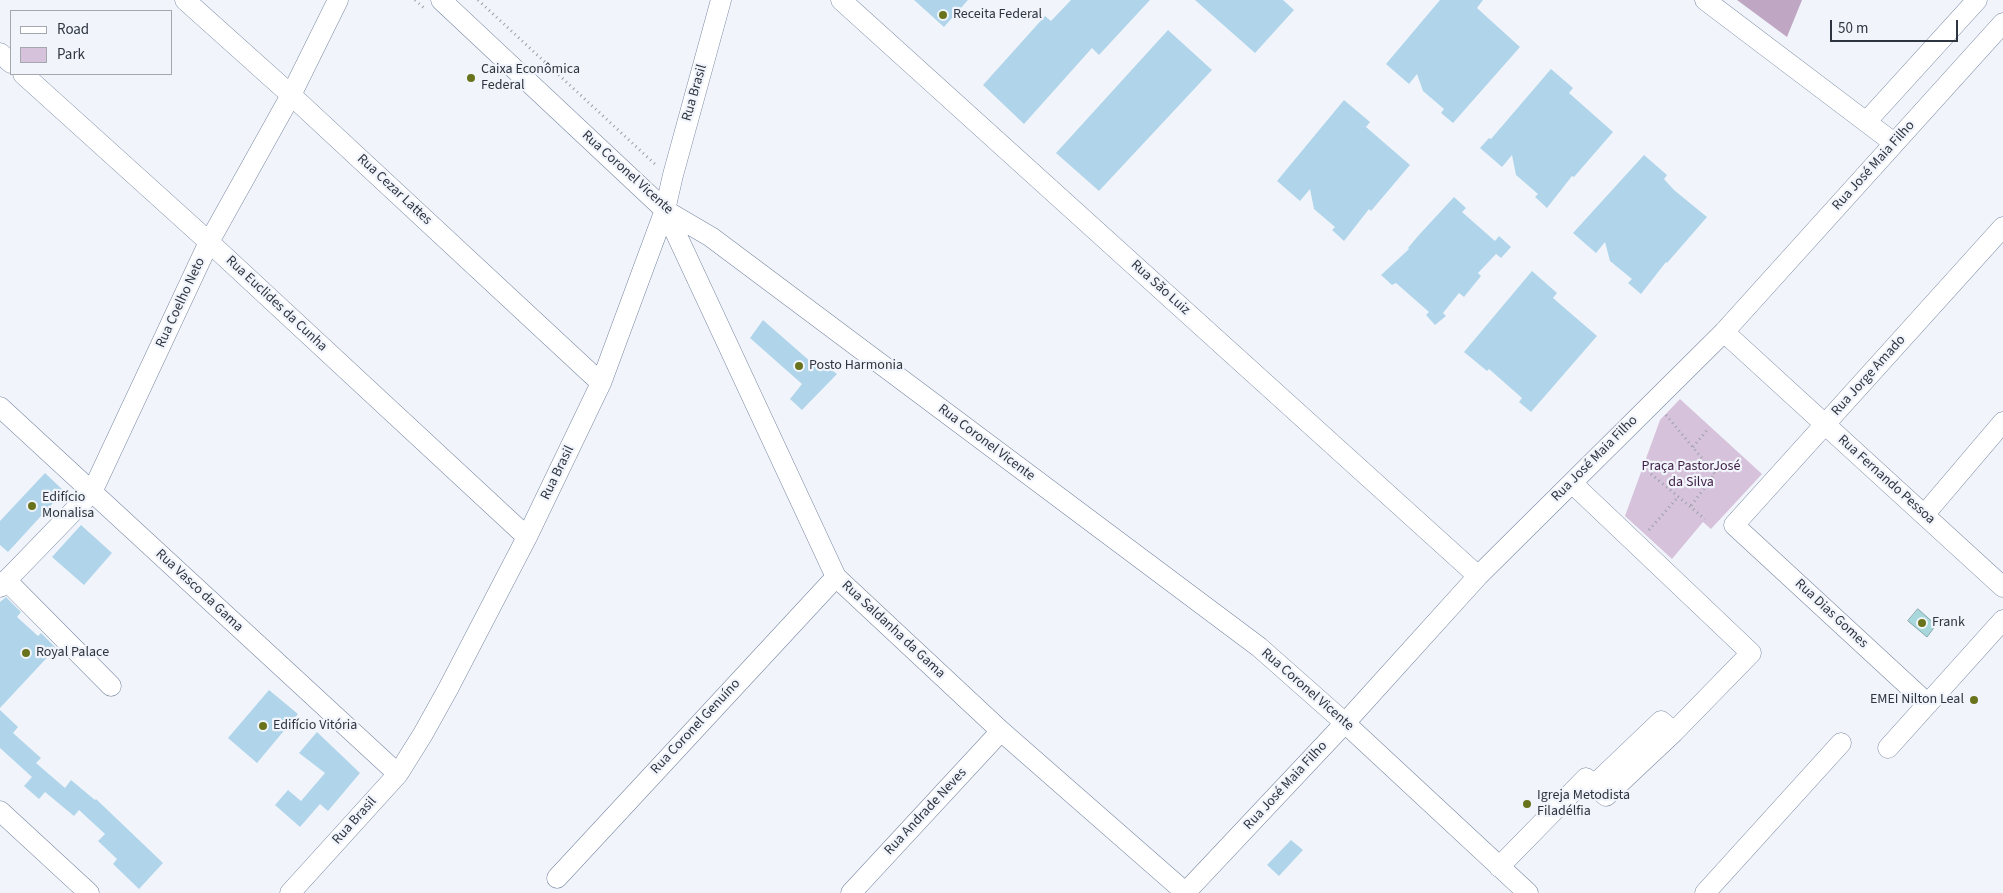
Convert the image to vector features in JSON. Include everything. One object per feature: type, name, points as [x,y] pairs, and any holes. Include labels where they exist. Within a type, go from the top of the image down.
[{"type":"street","name":"Rua Cezar Lattes","points":[[184,0],[291,95],[601,383]]},
{"type":"street","name":"Rua Coelho Neto","points":[[3,583],[92,492],[209,242],[291,95],[338,0]]},
{"type":"street","name":"Rua Coronel Vicente","points":[[440,0],[665,210],[711,237],[1259,647],[1345,722],[1528,893]]},
{"type":"street","name":"Rua Brasil","points":[[290,893],[398,774],[423,734],[527,537],[601,383],[665,210],[721,0]]},
{"type":"street","name":"Rua São Luiz","points":[[842,0],[1478,576]]},
{"type":"street","points":[[1706,0],[1894,143]]},
{"type":"street","points":[[1866,122],[1978,0]]},
{"type":"street","name":"Rua José Maia Filho","points":[[1185,893],[1478,576],[1724,332],[2003,23]]},
{"type":"street","points":[[0,53],[10,62]]},
{"type":"street","name":"Rua Euclides da Cunha","points":[[24,75],[209,242],[527,537]]},
{"type":"street","name":"Rua Saldanha da Gama","points":[[665,210],[836,577],[1000,731],[1185,893]]},
{"type":"street","name":"Rua Jorge Amado","points":[[1734,524],[2003,227]]},
{"type":"street","name":"Rua Fernando Pessoa","points":[[1724,332],[2003,587]]},
{"type":"street","name":"Rua Vasco da Gama","points":[[0,407],[398,774]]},
{"type":"street","points":[[1924,515],[2003,422]]},
{"type":"street","points":[[1499,867],[1586,778],[1594,785],[1661,721],[1674,732],[1751,653],[1572,483]]},
{"type":"street","name":"Rua Dias Gomes","points":[[1734,524],[1928,704]]},
{"type":"street","name":"Rua Coronel Genuíno","points":[[557,878],[836,577]]},
{"type":"street","points":[[3,583],[111,686]]},
{"type":"street","points":[[1888,748],[2003,620]]},
{"type":"street","name":"Rua Andrade Neves","points":[[851,893],[1000,731]]},
{"type":"street","points":[[1705,893],[1841,743]]},
{"type":"street","points":[[0,811],[89,893]]},
{"type":"path","points":[[478,0],[657,166],[673,175]]},
{"type":"path","points":[[1654,401],[1715,474],[1690,507]]},
{"type":"path","points":[[1693,447],[1708,429]]},
{"type":"path","points":[[1651,474],[1705,519]]},
{"type":"path","points":[[1649,530],[1678,497]]},
{"type":"green space","name":"Praça PastorJosé da Silva","points":[[1680,399],[1762,474],[1711,529],[1703,522],[1672,559],[1625,516],[1660,420]]},
{"type":"shaded area","points":[[1737,0],[1802,0],[1787,37]]},
{"type":"water","name":"Frank","points":[[1918,609],[1936,625],[1927,637],[1908,621]]},
{"type":"building","name":"Receita Federal","points":[[914,0],[968,0],[944,27]]},
{"type":"building","points":[[1071,0],[1150,0],[1099,55],[1092,48],[1024,124],[983,85],[1045,16],[1051,21]]},
{"type":"building","points":[[1195,0],[1283,0],[1294,10],[1255,53]]},
{"type":"building","points":[[1440,0],[1483,0],[1477,8],[1520,47],[1453,123],[1441,113],[1444,109],[1423,91],[1417,74],[1409,84],[1386,64]]},
{"type":"building","points":[[1168,30],[1212,70],[1099,191],[1056,153]]},
{"type":"building","points":[[1551,69],[1573,88],[1569,93],[1613,132],[1574,177],[1572,176],[1547,208],[1535,197],[1538,194],[1516,175],[1512,155],[1502,167],[1480,148],[1489,138],[1491,139]]},
{"type":"building","points":[[1344,100],[1370,122],[1366,127],[1410,165],[1371,211],[1369,209],[1344,241],[1332,230],[1335,227],[1314,209],[1310,189],[1300,201],[1277,181]]},
{"type":"building","points":[[1644,155],[1667,175],[1664,179],[1674,190],[1707,217],[1666,262],[1641,294],[1628,283],[1632,279],[1610,261],[1605,242],[1596,253],[1573,233]]},
{"type":"building","points":[[1454,197],[1466,208],[1462,212],[1495,241],[1499,236],[1511,247],[1501,258],[1496,254],[1478,273],[1481,276],[1464,297],[1459,293],[1443,313],[1446,316],[1435,325],[1426,315],[1429,312],[1396,283],[1392,285],[1381,275],[1409,249],[1418,236]]},
{"type":"building","points":[[1532,271],[1557,293],[1553,298],[1597,336],[1531,412],[1519,402],[1522,398],[1489,369],[1487,371],[1464,352]]},
{"type":"building","name":"Posto Harmonia","points":[[763,320],[819,369],[823,363],[837,374],[802,410],[790,399],[802,384],[750,338]]},
{"type":"building","name":"Edifício Monalisa","points":[[45,473],[64,491],[8,552],[0,545],[0,521]]},
{"type":"building","points":[[81,525],[112,553],[84,585],[52,557]]},
{"type":"building","name":"Royal Palace","points":[[6,597],[21,612],[17,617],[38,636],[41,633],[56,648],[0,708],[0,602]]},
{"type":"building","name":"Edifício Vitória","points":[[269,690],[298,714],[257,763],[228,738]]},
{"type":"building","points":[[0,710],[18,727],[13,733],[41,758],[36,763],[65,788],[71,780],[96,799],[163,863],[139,889],[113,864],[117,859],[98,841],[105,834],[79,810],[74,816],[45,792],[39,799],[24,786],[32,777],[0,748]]},
{"type":"building","points":[[317,732],[360,773],[328,811],[320,804],[300,827],[275,805],[288,790],[301,801],[325,773],[299,753]]},
{"type":"building","points":[[1291,840],[1303,850],[1279,876],[1267,865]]},
{"type":"place","name":"Receita Federal","points":[[943,15]]},
{"type":"place","name":"Caixa Econômica Federal","points":[[471,78]]},
{"type":"place","name":"Posto Harmonia","points":[[799,366]]},
{"type":"place","name":"Edifício Monalisa","points":[[32,506]]},
{"type":"place","name":"Frank","points":[[1922,623]]},
{"type":"place","name":"Royal Palace","points":[[26,653]]},
{"type":"place","name":"EMEI Nilton Leal","points":[[1974,700]]},
{"type":"place","name":"Edifício Vitória","points":[[263,726]]},
{"type":"place","name":"Igreja Metodista Filadélfia","points":[[1527,804]]}]
